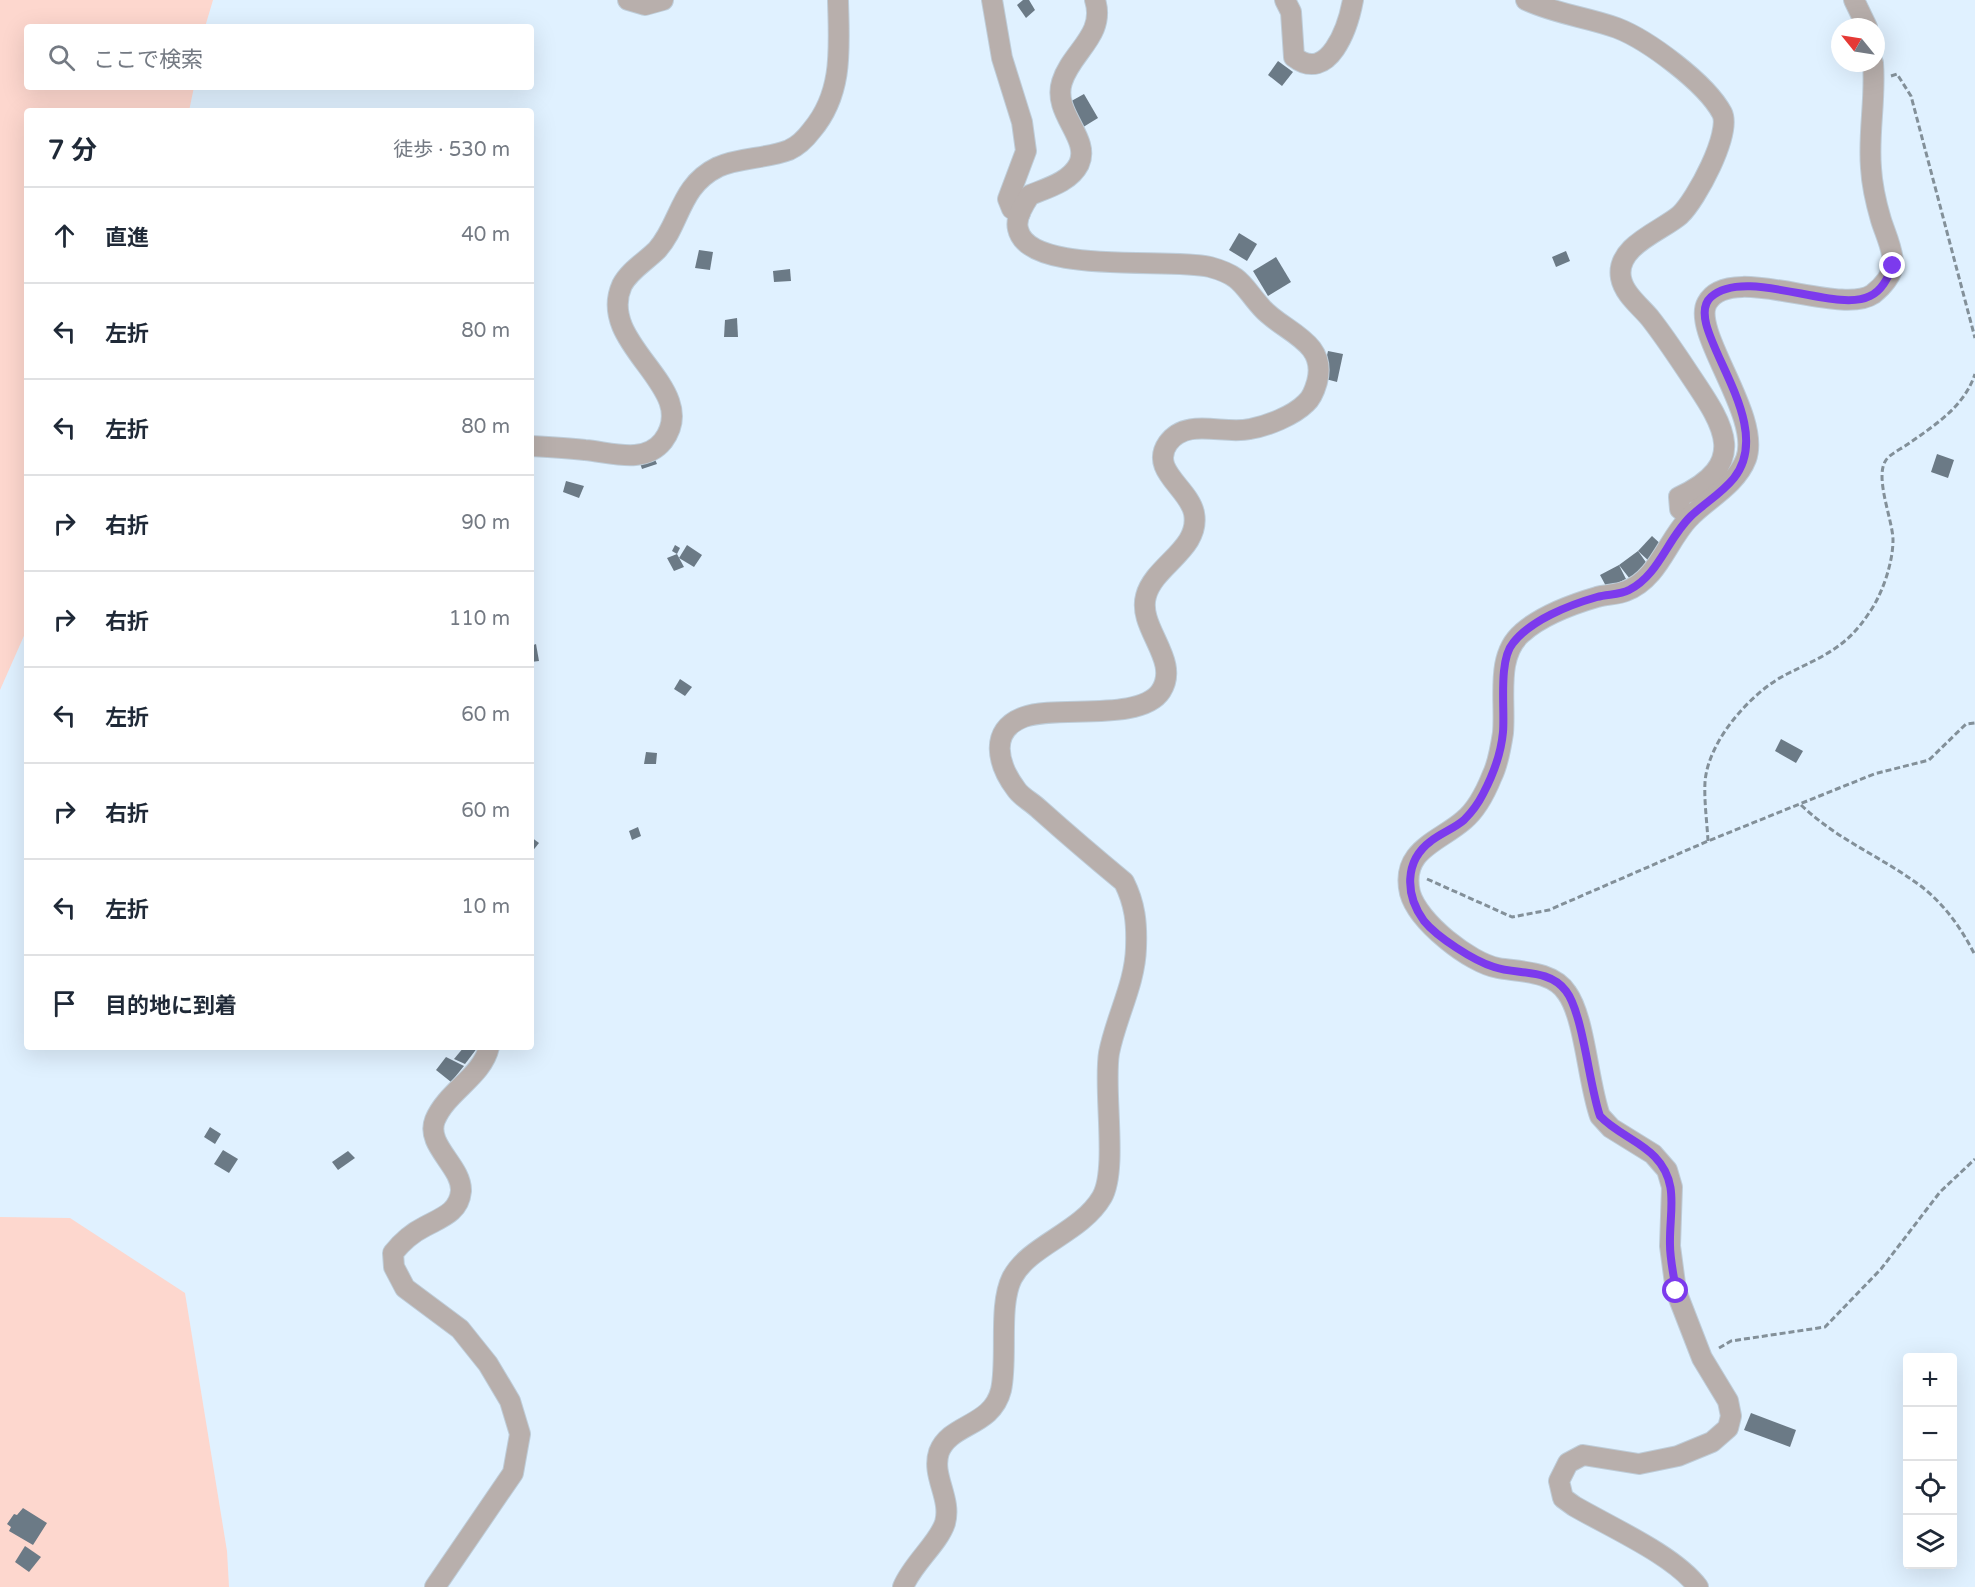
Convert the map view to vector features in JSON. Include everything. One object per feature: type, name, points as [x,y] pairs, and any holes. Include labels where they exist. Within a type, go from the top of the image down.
[{"type":"street","points":[[628,0],[645,5],[663,0]]},
{"type":"street","points":[[534,446],[588,450],[623,456],[649,452],[661,443],[668,432],[670,416],[668,399],[658,378],[629,343],[618,308],[623,283],[658,248],[682,201],[698,181],[720,166],[791,150],[819,122],[831,102],[837,84],[838,0]]},
{"type":"street","points":[[992,0],[1002,58],[1022,122],[1025,141],[1026,151],[1008,200],[1012,209],[1020,213]]},
{"type":"street","points":[[903,1587],[910,1570],[945,1523],[947,1503],[938,1474],[939,1452],[950,1438],[985,1417],[995,1406],[1002,1388],[1008,1296],[1012,1278],[1026,1261],[1093,1211],[1104,1193],[1109,1158],[1109,1053],[1136,951],[1133,900],[1124,882],[1017,791],[999,757],[999,742],[1006,731],[1022,717],[1132,707],[1151,701],[1161,690],[1166,676],[1164,660],[1145,610],[1145,597],[1152,582],[1179,554],[1192,533],[1195,517],[1191,501],[1164,468],[1163,454],[1168,443],[1179,433],[1193,428],[1249,430],[1294,412],[1308,402],[1319,374],[1317,359],[1310,346],[1296,332],[1263,309],[1248,288],[1232,274],[1207,266],[1170,262],[1066,260],[1040,254],[1025,241],[1017,228],[1020,213],[1030,195],[1058,183],[1073,173],[1080,162],[1082,147],[1060,101],[1062,81],[1092,33],[1099,13],[1095,0]]},
{"type":"street","points":[[1285,0],[1291,12],[1293,57],[1303,64],[1315,65],[1330,57],[1342,35],[1353,0]]},
{"type":"street","points":[[1526,0],[1552,11],[1618,29],[1641,42],[1665,57],[1707,93],[1723,115],[1725,129],[1692,199],[1680,214],[1637,244],[1626,256],[1620,275],[1624,288],[1658,328],[1718,416],[1726,441],[1720,466],[1699,488],[1680,497],[1680,509],[1689,517]]},
{"type":"street","points":[[1854,0],[1863,18]]},
{"type":"street","points":[[1698,1587],[1688,1574],[1668,1560],[1563,1498],[1558,1481],[1568,1463],[1583,1455],[1638,1464],[1678,1456],[1712,1442],[1728,1428],[1731,1416],[1728,1401],[1702,1358],[1676,1291],[1670,1246],[1672,1187],[1667,1170],[1653,1154],[1611,1128],[1600,1116],[1576,1011],[1566,991],[1551,979],[1513,969],[1495,968],[1444,939],[1424,920],[1410,894],[1409,871],[1428,842],[1464,820],[1481,798],[1493,774],[1503,734],[1504,674],[1510,646],[1524,631],[1545,618],[1597,597],[1627,591],[1651,574],[1689,517],[1734,478],[1746,459],[1749,442],[1727,372],[1704,320],[1705,305],[1712,296],[1729,288],[1753,287],[1850,300],[1870,297],[1887,281],[1893,266],[1877,207],[1871,169],[1873,72]]},
{"type":"street","points":[[435,1587],[513,1473],[520,1434],[510,1401],[488,1364],[460,1329],[405,1288],[394,1267],[393,1253],[400,1244],[424,1227],[440,1221],[458,1202],[461,1189],[457,1175],[435,1139],[434,1121],[444,1105],[486,1059],[488,1050]]},
{"type":"path","points":[[1881,72],[1898,74],[1911,96],[1975,339]]},
{"type":"path","points":[[1708,841],[1705,782],[1711,752],[1745,706],[1784,676],[1829,655],[1848,641],[1871,612],[1890,562],[1893,540],[1882,475],[1885,460],[1957,407],[1971,387],[1975,374]]},
{"type":"path","points":[[1409,871],[1512,917],[1549,910],[1708,841],[1874,774],[1929,760],[1966,724],[1975,723]]},
{"type":"path","points":[[1801,805],[1825,827],[1919,885],[1946,909],[1963,932],[1975,955]]},
{"type":"path","points":[[1702,1358],[1731,1341],[1825,1327],[1881,1269],[1940,1192],[1975,1159]]},
{"type":"shaded area","points":[[0,0],[213,0],[206,24],[24,24],[24,90],[193,90],[190,108],[24,108],[24,636],[0,690]]},
{"type":"shaded area","points":[[0,1217],[70,1218],[185,1293],[227,1551],[229,1587],[0,1587]]},
{"type":"building","points":[[1023,0],[1029,0],[1035,10],[1026,18],[1017,5]]},
{"type":"building","points":[[1278,61],[1293,72],[1282,86],[1268,75]]},
{"type":"building","points":[[1084,94],[1098,118],[1080,129],[1066,104]]},
{"type":"building","points":[[1239,233],[1257,244],[1247,261],[1229,250]]},
{"type":"building","points":[[699,250],[713,252],[710,270],[695,268]]},
{"type":"building","points":[[1566,251],[1570,261],[1556,267],[1552,257]]},
{"type":"building","points":[[1276,257],[1291,282],[1268,296],[1253,271]]},
{"type":"building","points":[[790,269],[791,281],[774,282],[773,271]]},
{"type":"building","points":[[737,318],[738,337],[724,337],[725,320]]},
{"type":"building","points":[[1328,351],[1343,354],[1337,382],[1322,378]]},
{"type":"building","points":[[1937,454],[1954,460],[1948,478],[1931,472]]},
{"type":"building","points":[[653,455],[657,464],[642,469],[639,460]]},
{"type":"building","points":[[566,481],[584,486],[579,498],[563,492]]},
{"type":"building","points":[[1652,536],[1664,547],[1650,562],[1638,551]]},
{"type":"building","points":[[675,545],[680,548],[677,554],[672,551]]},
{"type":"building","points":[[687,545],[702,555],[694,567],[679,558]]},
{"type":"building","points":[[1638,551],[1648,565],[1630,579],[1619,565]]},
{"type":"building","points":[[677,554],[684,567],[674,571],[667,558]]},
{"type":"building","points":[[1619,565],[1626,579],[1607,588],[1600,575]]},
{"type":"building","points":[[536,644],[539,661],[534,662],[534,645]]},
{"type":"building","points":[[680,679],[692,687],[685,696],[674,689]]},
{"type":"building","points":[[1781,739],[1803,751],[1796,763],[1775,751]]},
{"type":"building","points":[[646,752],[657,753],[656,764],[644,764]]},
{"type":"building","points":[[638,827],[641,836],[632,840],[629,831]]},
{"type":"building","points":[[534,839],[539,843],[534,849]]},
{"type":"building","points":[[462,1050],[476,1050],[465,1064],[454,1059]]},
{"type":"building","points":[[446,1057],[464,1066],[451,1082],[436,1070]]},
{"type":"building","points":[[210,1127],[221,1134],[215,1144],[204,1137]]},
{"type":"building","points":[[223,1150],[238,1159],[229,1173],[214,1164]]},
{"type":"building","points":[[348,1151],[355,1158],[338,1170],[332,1162]]},
{"type":"building","points":[[1751,1413],[1796,1430],[1790,1447],[1744,1430]]},
{"type":"building","points":[[23,1508],[47,1523],[33,1545],[9,1531],[11,1527],[7,1524],[14,1514],[17,1515]]},
{"type":"building","points":[[25,1546],[41,1557],[29,1572],[15,1562]]},
{"type":"route","points":[[1676,1291],[1670,1246],[1672,1187],[1667,1170],[1653,1154],[1611,1128],[1600,1116],[1594,1099],[1576,1011],[1566,991],[1551,979],[1513,969],[1495,968],[1444,939],[1424,920],[1410,894],[1409,871],[1428,842],[1464,820],[1481,798],[1493,774],[1503,734],[1504,674],[1510,646],[1524,631],[1545,618],[1597,597],[1627,591],[1651,574],[1672,539],[1689,517],[1714,498],[1734,478],[1746,459],[1749,442],[1744,420],[1727,372],[1704,320],[1705,305],[1712,296],[1729,288],[1753,287],[1850,300],[1870,297],[1887,281],[1893,266]]}]
